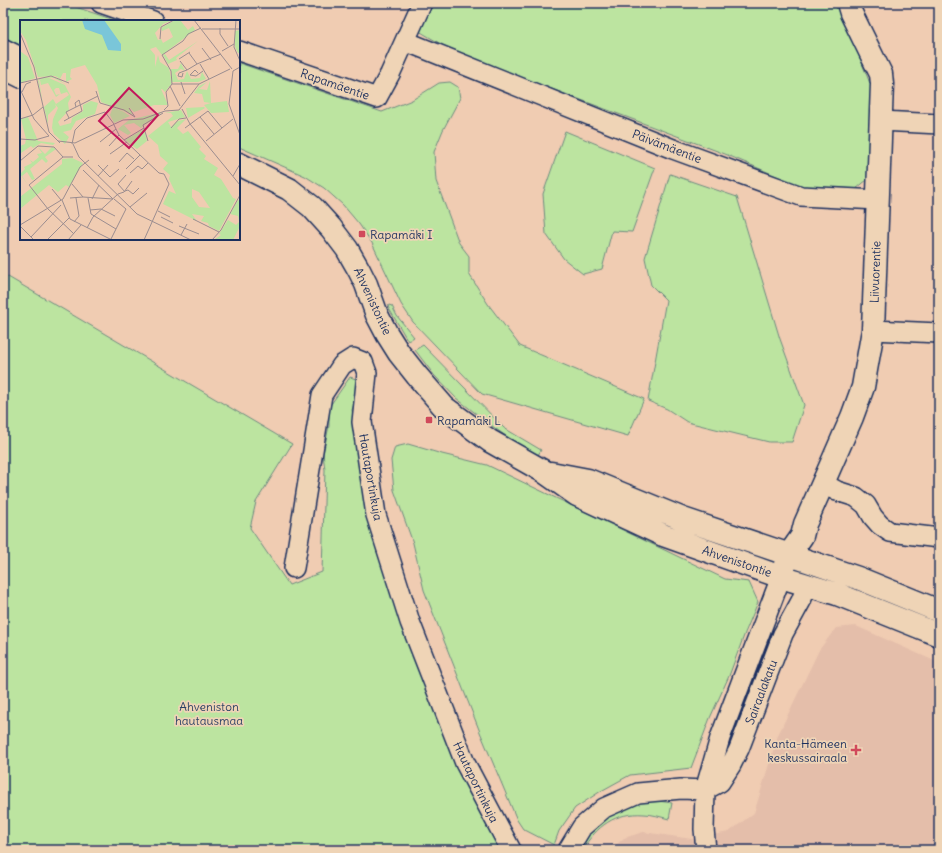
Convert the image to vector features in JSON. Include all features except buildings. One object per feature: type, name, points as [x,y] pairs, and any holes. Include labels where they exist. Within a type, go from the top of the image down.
[{"type":"main road","name":"Liivuorentie","points":[[781,577],[788,556],[802,536],[805,524],[822,483],[852,418],[863,387],[873,330],[881,122],[881,74],[851,13],[848,3]]},
{"type":"main road","points":[[3,50],[20,58]]},
{"type":"main road","name":"Ahvenistontie","points":[[240,164],[289,189],[312,207],[331,228],[348,249],[366,284],[387,334],[418,377],[444,407],[490,441],[543,471],[577,495],[664,535],[781,577],[837,594],[939,635]]},
{"type":"main road","name":"Ahvenistontie","points":[[543,471],[588,480],[683,519],[788,556],[858,578],[939,611]]},
{"type":"main road","points":[[802,536],[814,564],[807,585]]},
{"type":"street","points":[[101,3],[150,20]]},
{"type":"street","name":"Rapamäentie","points":[[240,51],[377,98],[390,74],[422,3]]},
{"type":"street","name":"Päivämäentie","points":[[405,41],[674,149],[801,196],[878,200]]},
{"type":"street","points":[[3,69],[20,78]]},
{"type":"street","points":[[881,122],[939,124]]},
{"type":"street","points":[[873,330],[939,333]]},
{"type":"street","name":"Hautaportinkuja","points":[[294,568],[322,396],[342,366],[353,358],[357,358],[363,362],[367,373],[362,422],[376,515],[400,592],[410,622],[465,763],[511,850]]},
{"type":"street","points":[[822,483],[837,491],[856,497],[866,505],[880,525],[890,532],[939,538]]},
{"type":"street","name":"Sairaalakatu","points":[[706,850],[704,829],[705,790],[720,738],[781,577]]},
{"type":"street","name":"Sairaalakatu","points":[[705,790],[720,782],[739,749],[783,634],[801,601],[807,585]]},
{"type":"street","points":[[568,850],[582,827],[604,808],[638,793],[681,789],[705,790]]},
{"type":"shaded area","name":"Kanta-Hämeen keskussairaala","points":[[856,626],[939,663],[939,850],[610,850],[624,838],[643,832],[692,839],[729,832],[754,813],[778,735],[819,650],[836,628]]},
{"type":"green space","points":[[3,3],[64,3],[114,20],[20,20],[20,48],[3,40]]},
{"type":"green space","points":[[432,3],[838,3],[871,86],[868,179],[856,189],[805,188],[725,154],[456,53],[419,31]]},
{"type":"green space","points":[[240,63],[382,112],[412,100],[439,83],[450,82],[458,87],[460,98],[443,130],[434,152],[436,181],[459,243],[469,256],[469,274],[488,304],[520,346],[644,399],[628,436],[482,394],[413,322],[401,304],[372,243],[359,224],[343,205],[324,188],[305,176],[240,147]]},
{"type":"green space","points":[[565,131],[655,168],[632,232],[612,231],[602,269],[583,274],[564,259],[546,234],[543,194]]},
{"type":"green space","points":[[670,174],[737,197],[780,339],[804,405],[792,442],[769,442],[687,422],[667,409],[648,401],[666,300],[651,285],[645,258]]},
{"type":"green space","name":"Ahveniston hautausmaa","points":[[3,274],[292,444],[256,502],[250,528],[289,585],[322,572],[325,470],[323,454],[329,426],[329,407],[350,377],[362,381],[352,410],[359,450],[501,850],[3,850]]},
{"type":"green space","points":[[389,305],[392,306],[397,316],[414,337],[408,341],[388,307]]},
{"type":"green space","points":[[423,345],[504,428],[541,450],[538,455],[513,441],[456,398],[434,375],[415,350]]},
{"type":"green space","points":[[408,444],[487,465],[725,579],[749,582],[758,602],[691,768],[630,775],[601,791],[575,808],[559,831],[554,845],[523,829],[517,820],[480,732],[424,590],[413,543],[394,490],[391,460],[395,447]]},
{"type":"green space","points":[[652,800],[672,803],[669,819],[644,814],[624,815],[608,822],[594,834],[582,850],[575,850],[593,825],[628,804]]},
{"type":"place","name":"Rapamäki I","points":[[362,234]]},
{"type":"place","name":"Rapamäki L","points":[[429,420]]},
{"type":"place","name":"Kanta-Hämeen keskussairaala","points":[[856,750]]}]
